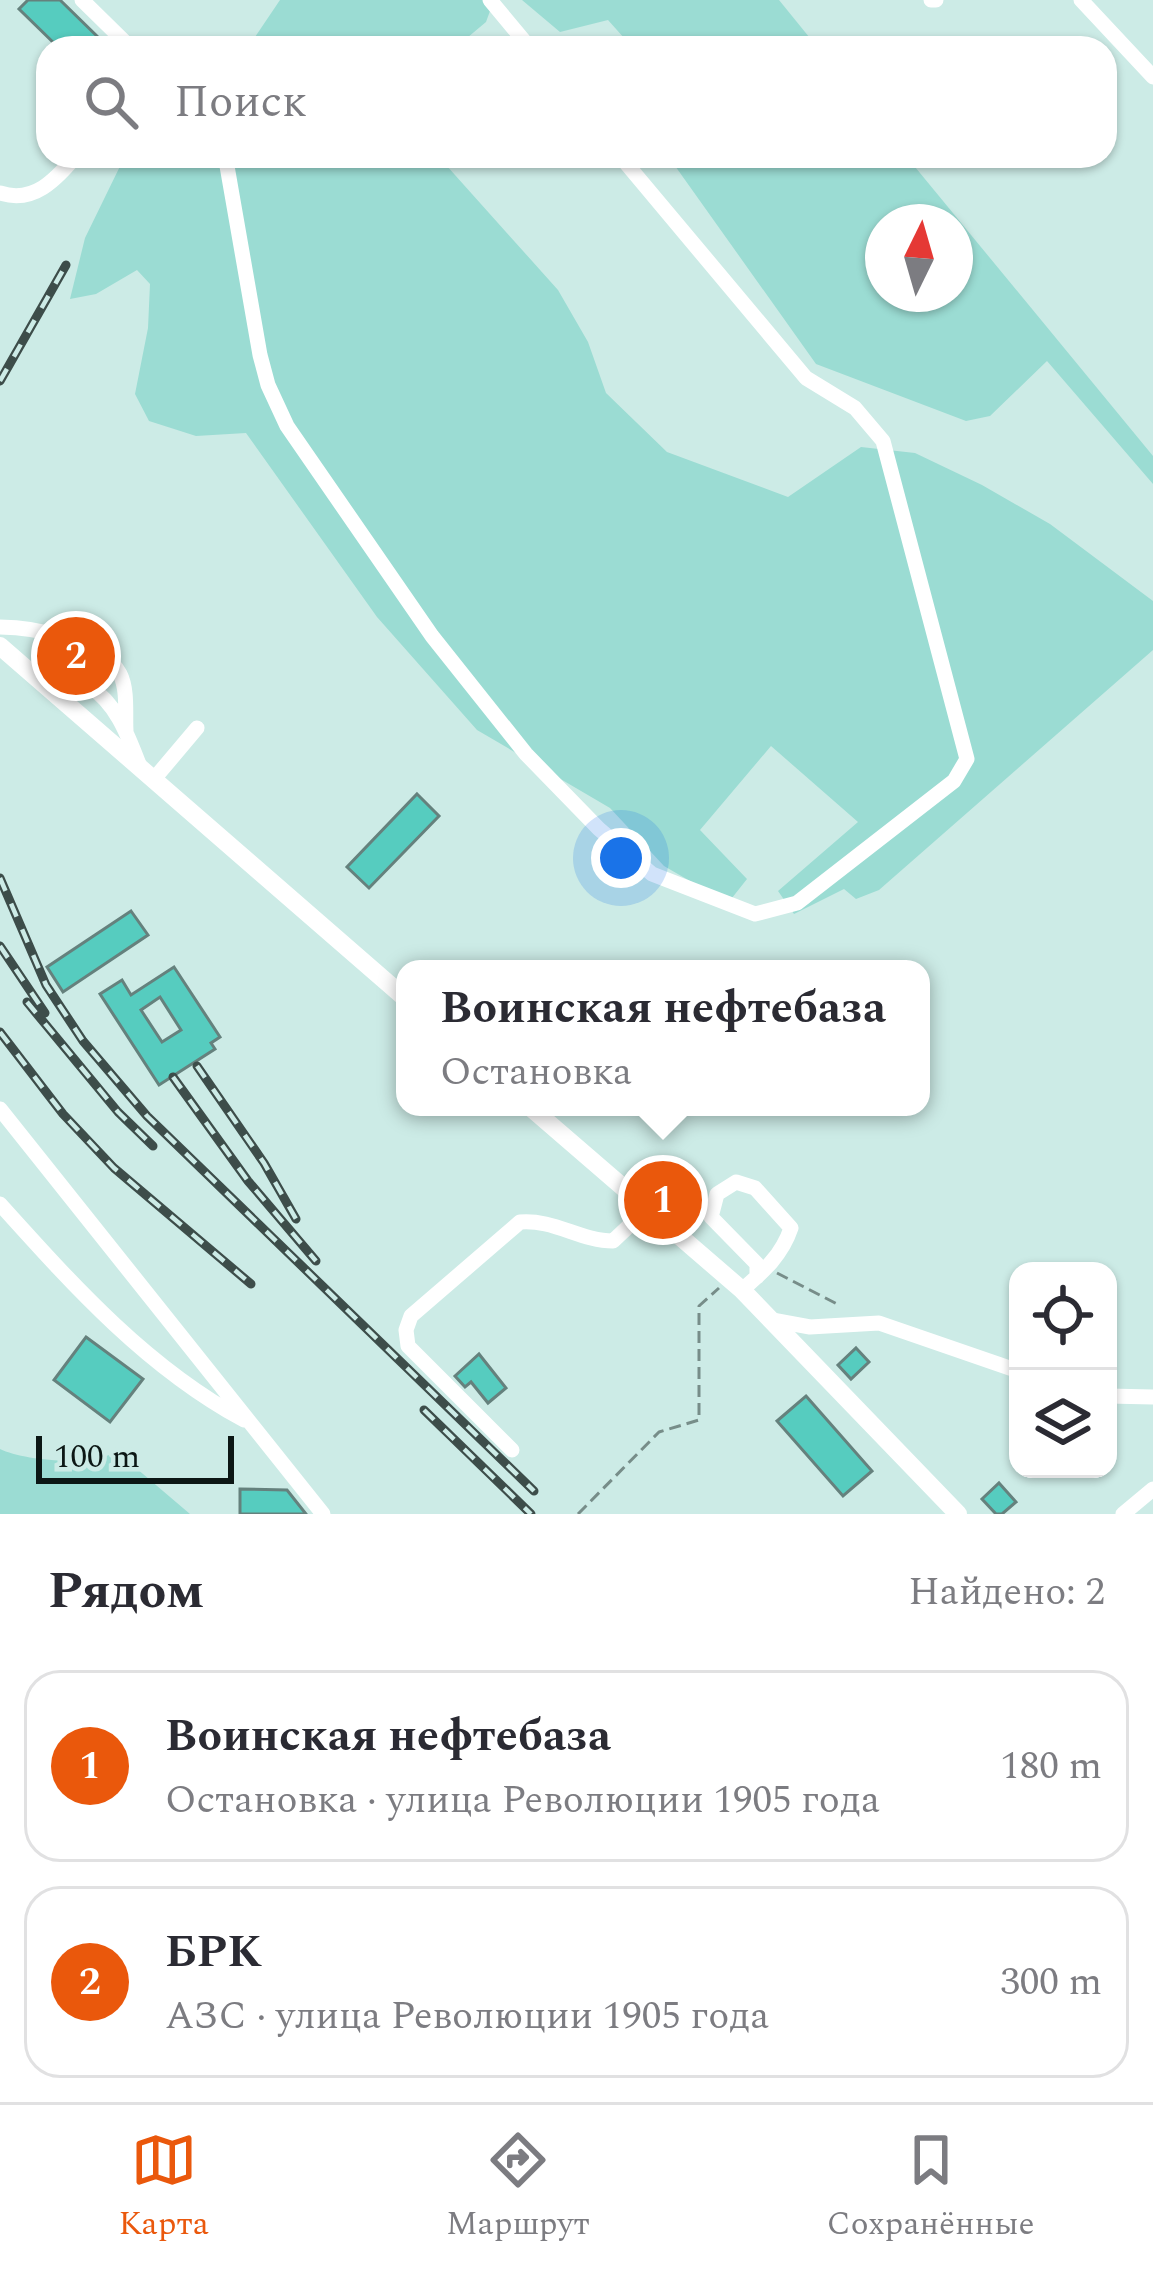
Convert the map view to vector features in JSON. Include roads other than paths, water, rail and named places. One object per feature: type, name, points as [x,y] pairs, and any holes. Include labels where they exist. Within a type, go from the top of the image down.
[{"type":"main road","points":[[0,646],[396,990]]},
{"type":"main road","points":[[540,1116],[647,1209],[748,1278],[771,1319],[958,1514]]},
{"type":"street","points":[[82,0],[119,36]]},
{"type":"street","points":[[490,0],[520,36]]},
{"type":"street","points":[[1081,0],[1115,36]]},
{"type":"street","points":[[1117,38],[1153,77]]},
{"type":"street","points":[[0,193],[28,196],[53,182],[65,168]]},
{"type":"street","points":[[227,168],[268,385],[287,426],[431,636],[526,754],[599,829],[652,874],[755,914],[797,903],[954,782],[967,759],[883,441],[855,408],[806,378],[630,168]]},
{"type":"street","points":[[0,627],[24,628],[82,643],[118,669],[126,731]]},
{"type":"street","points":[[90,687],[109,703],[147,773],[196,728]]},
{"type":"street","points":[[0,1108],[323,1514]]},
{"type":"street","points":[[736,1182],[755,1188],[791,1228],[784,1249],[748,1278],[757,1264],[711,1217],[717,1194],[736,1182]]},
{"type":"street","points":[[0,1204],[90,1304],[195,1393],[251,1424]]},
{"type":"street","points":[[512,1450],[408,1346],[411,1316],[520,1222],[614,1241],[647,1209]]},
{"type":"street","points":[[771,1319],[810,1327],[879,1323],[1015,1370]]},
{"type":"street","points":[[798,1347],[810,1327]]},
{"type":"street","points":[[1117,1396],[1153,1397]]},
{"type":"street","points":[[1123,1514],[1153,1489]]},
{"type":"railway","points":[[0,381],[66,265]]},
{"type":"railway","points":[[0,878],[46,985],[83,1041],[147,1116],[534,1491]]},
{"type":"railway","points":[[0,946],[45,1013]]},
{"type":"railway","points":[[27,1002],[118,1112],[153,1146]]},
{"type":"railway","points":[[0,1032],[63,1114],[114,1168],[251,1284]]},
{"type":"railway","points":[[197,1066],[296,1219]]},
{"type":"railway","points":[[173,1077],[248,1181],[316,1261]]},
{"type":"railway","points":[[424,1410],[531,1514]]},
{"type":"place","name":"БРК","points":[[76,656]]},
{"type":"place","name":"Воинская нефтебаза","points":[[663,1200]]}]
